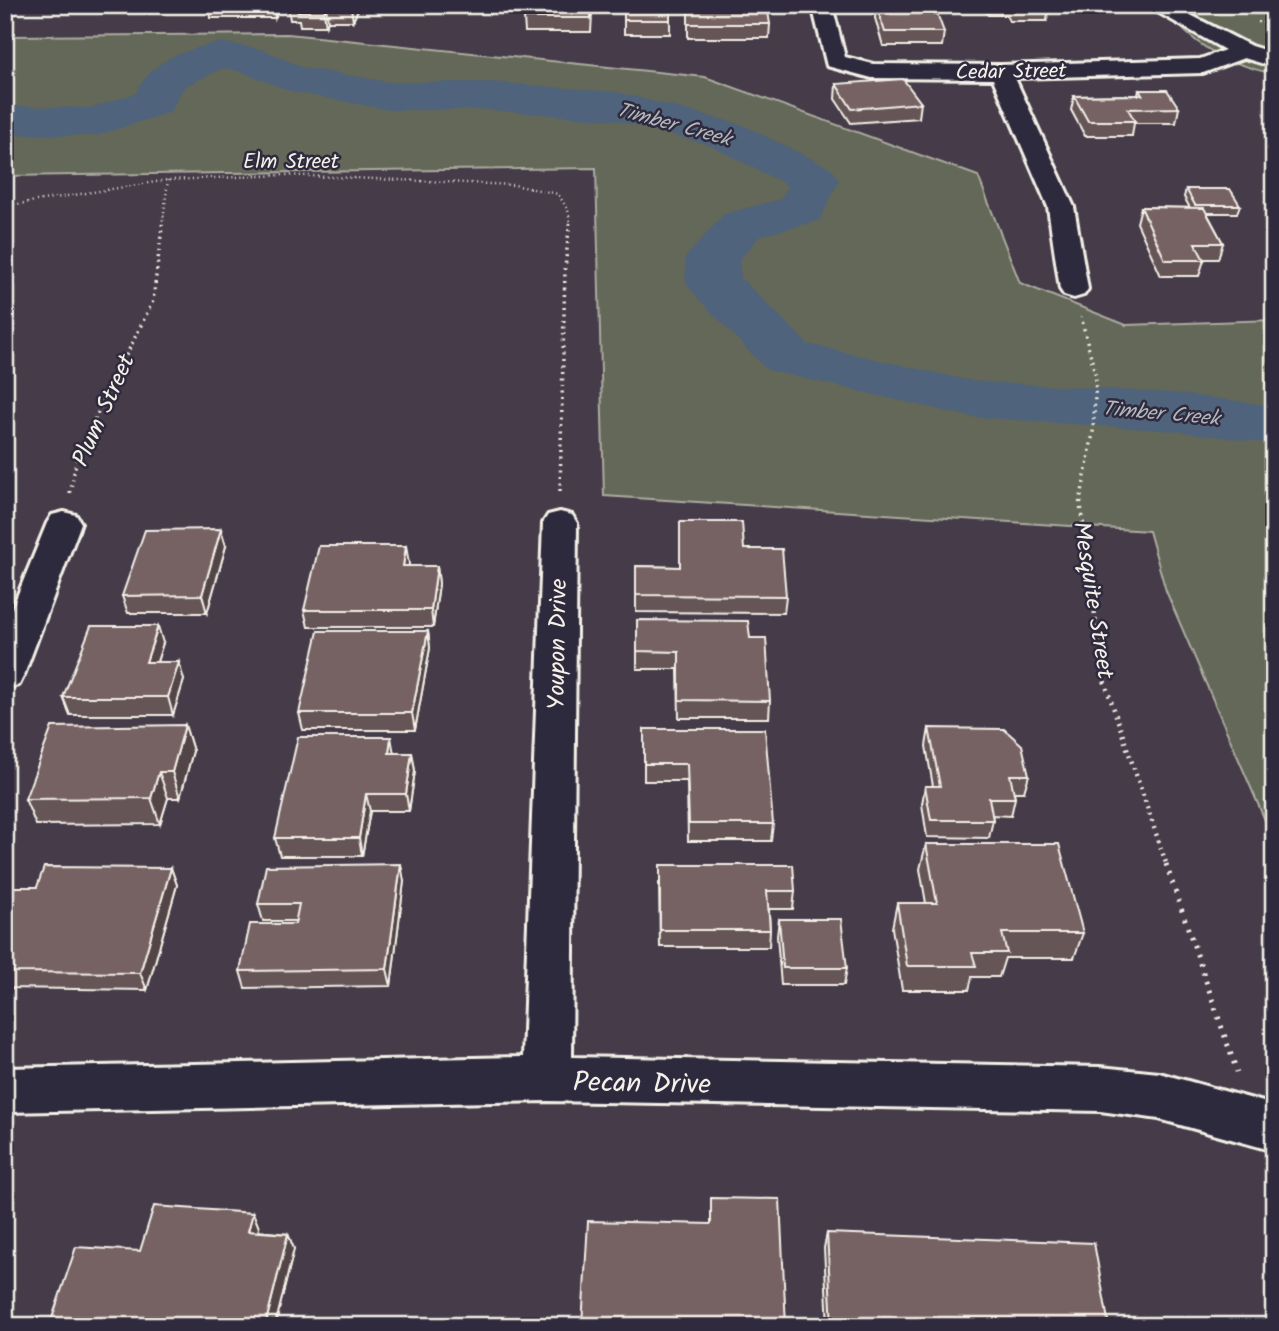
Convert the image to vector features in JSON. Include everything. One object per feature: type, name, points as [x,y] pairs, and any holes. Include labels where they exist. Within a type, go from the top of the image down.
[{"type":"street","name":"Cedar Street","points":[[822,5],[835,61],[872,71],[1001,72],[1203,66],[1243,51]]},
{"type":"street","points":[[1155,5],[1243,51],[1274,60]]},
{"type":"street","points":[[1001,72],[1061,207],[1074,289]]},
{"type":"street","points":[[5,675],[64,523]]},
{"type":"street","name":"Youpon Drive","points":[[547,1079],[560,523]]},
{"type":"street","name":"Pecan Drive","points":[[5,1090],[547,1079],[1100,1089],[1159,1096],[1264,1126]]},
{"type":"path","name":"Elm Street","points":[[5,206],[168,180],[285,175],[513,185],[558,194],[568,210],[571,226],[565,269],[560,523]]},
{"type":"path","name":"Plum Street","points":[[64,523],[78,453],[153,301],[168,180]]},
{"type":"path","name":"Mesquite Street","points":[[1074,289],[1096,377],[1093,433],[1079,497],[1103,677],[1264,1126]]},
{"type":"green space","points":[[1163,5],[1274,5],[1274,74],[1241,65],[1211,51],[1185,31]]},
{"type":"green space","points":[[288,34],[705,77],[978,176],[1020,283],[1126,325],[1274,320],[1274,841],[1166,591],[1149,531],[604,496],[596,168],[5,176],[5,36]]},
{"type":"building","points":[[288,5],[352,5],[351,8],[326,7],[324,12],[298,12],[301,7]]},
{"type":"building","points":[[526,5],[591,5],[591,18],[524,18]]},
{"type":"building","points":[[624,5],[670,5],[670,20],[624,20]]},
{"type":"building","points":[[688,5],[767,5],[770,24],[688,24]]},
{"type":"building","points":[[876,5],[909,5],[912,11],[936,11],[944,32],[885,32]]},
{"type":"building","points":[[1010,5],[1048,5],[1049,7],[1011,7]]},
{"type":"building","points":[[903,79],[921,103],[852,109],[836,84]]},
{"type":"building","points":[[1139,90],[1167,90],[1179,108],[1128,109],[1135,121],[1088,121],[1074,96],[1142,95]]},
{"type":"building","points":[[1186,189],[1230,189],[1240,205],[1195,205]]},
{"type":"building","points":[[1141,207],[1204,208],[1223,243],[1195,243],[1204,260],[1165,260]]},
{"type":"building","points":[[680,522],[742,522],[744,549],[782,549],[786,596],[636,595],[636,566],[680,567]]},
{"type":"building","points":[[221,529],[202,595],[122,596],[145,530]]},
{"type":"building","points":[[319,546],[406,546],[403,566],[437,566],[431,610],[304,610]]},
{"type":"building","points":[[637,620],[748,621],[750,638],[766,638],[770,701],[679,700],[679,652],[637,651]]},
{"type":"building","points":[[91,626],[158,626],[146,662],[179,662],[168,697],[63,697]]},
{"type":"building","points":[[318,631],[428,631],[412,713],[299,713]]},
{"type":"building","points":[[185,725],[172,772],[159,772],[151,798],[25,799],[52,727]]},
{"type":"building","points":[[929,728],[1004,729],[1022,745],[1029,775],[1010,775],[1015,798],[989,798],[993,820],[931,820],[925,786],[940,786]]},
{"type":"building","points":[[644,729],[765,729],[773,824],[689,824],[687,764],[644,764]]},
{"type":"building","points":[[298,737],[391,737],[389,753],[412,753],[406,794],[366,794],[359,838],[275,838]]},
{"type":"building","points":[[926,844],[1059,844],[1083,933],[1002,933],[1007,953],[972,953],[976,966],[907,966],[897,903],[937,903]]},
{"type":"building","points":[[401,864],[387,969],[240,971],[250,924],[295,924],[299,904],[258,904],[266,866]]},
{"type":"building","points":[[660,865],[793,865],[795,891],[767,891],[770,930],[660,930]]},
{"type":"building","points":[[44,867],[171,868],[140,973],[5,972],[5,887],[37,887]]},
{"type":"building","points":[[779,919],[841,919],[847,968],[783,968]]},
{"type":"building","points":[[711,1198],[780,1199],[786,1326],[582,1326],[588,1221],[711,1224]]},
{"type":"building","points":[[154,1206],[253,1213],[248,1231],[288,1234],[265,1326],[116,1326],[51,1321],[76,1247],[140,1251]]},
{"type":"building","points":[[827,1233],[1094,1243],[1109,1326],[832,1326]]},
{"type":"waterway","name":"Timber Creek","points":[[5,120],[95,122],[154,102],[165,79],[197,62],[221,55],[249,59],[293,79],[390,96],[490,96],[617,106],[726,135],[814,180],[802,209],[742,225],[712,258],[714,282],[788,357],[971,399],[1174,412],[1274,425]]}]
